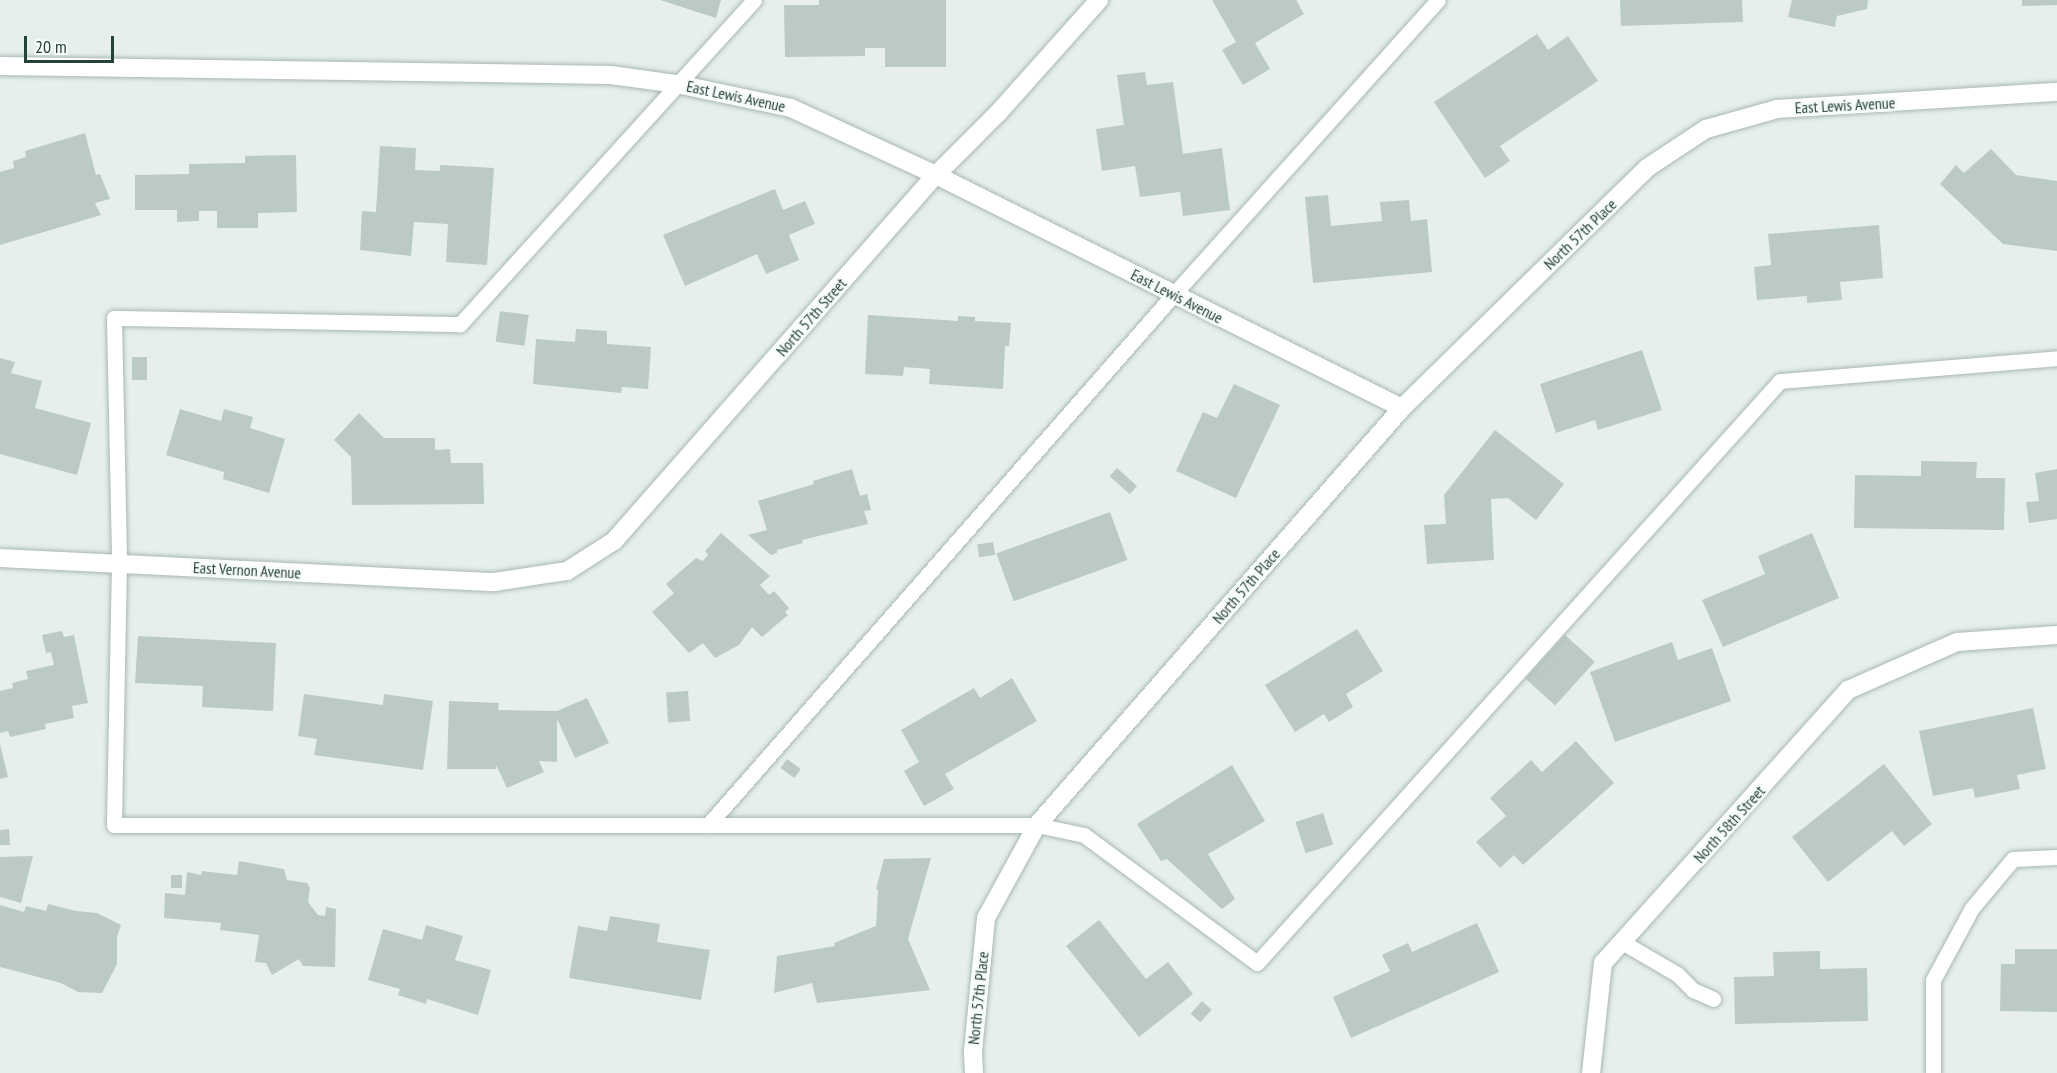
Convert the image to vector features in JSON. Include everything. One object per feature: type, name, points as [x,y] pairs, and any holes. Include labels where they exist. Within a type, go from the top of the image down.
[{"type":"street","name":"North 57th Street","points":[[494,582],[567,571],[614,541],[936,175],[998,113],[1099,0]]},
{"type":"street","name":"East Lewis Avenue","points":[[0,66],[611,75],[677,84],[790,108],[936,175],[1402,408]]},
{"type":"street","name":"East Lewis Avenue","points":[[1647,168],[1706,129],[1777,109],[2057,92]]},
{"type":"street","name":"North 57th Place","points":[[974,1073],[973,1051],[986,918],[1037,825],[1402,408],[1647,168]]},
{"type":"street","name":"East Vernon Avenue","points":[[0,558],[494,582]]},
{"type":"street","name":"North 58th Street","points":[[1591,1073],[1603,963],[1848,690],[1957,642],[2057,635]]},
{"type":"lane","points":[[754,0],[460,324],[114,318],[119,562],[114,825],[1037,825],[1083,835],[1257,963],[1780,381],[2057,358]]},
{"type":"lane","points":[[708,825],[1174,294],[1438,0]]},
{"type":"lane","points":[[1933,1073],[1934,980],[1972,908],[2013,859],[2057,857]]},
{"type":"lane","points":[[1622,942],[1677,974],[1693,990],[1713,999]]},
{"type":"building","points":[[660,0],[721,0],[716,18]]},
{"type":"building","points":[[819,0],[946,0],[946,67],[885,67],[885,48],[865,48],[865,56],[785,57],[784,5],[819,5]]},
{"type":"building","points":[[1212,0],[1296,0],[1304,14],[1255,43],[1270,69],[1243,85],[1222,50],[1236,42]]},
{"type":"building","points":[[1620,0],[1742,0],[1743,22],[1621,26]]},
{"type":"building","points":[[1792,0],[1868,0],[1867,9],[1837,16],[1835,27],[1788,17]]},
{"type":"building","points":[[2022,0],[2057,0],[2057,5],[2022,6]]},
{"type":"building","points":[[1537,34],[1548,50],[1568,36],[1598,81],[1500,146],[1510,161],[1485,178],[1434,102]]},
{"type":"building","points":[[1145,72],[1147,85],[1173,82],[1183,154],[1222,148],[1230,210],[1183,216],[1180,192],[1140,197],[1135,166],[1102,171],[1096,129],[1124,125],[1117,75]]},
{"type":"building","points":[[85,133],[96,175],[100,174],[110,199],[95,203],[101,215],[0,245],[0,172],[14,168],[13,161],[26,157],[25,151]]},
{"type":"building","points":[[380,146],[416,148],[415,170],[440,171],[440,165],[494,168],[487,265],[446,262],[448,224],[414,222],[411,256],[360,250],[362,211],[376,212]]},
{"type":"building","points":[[1991,149],[2016,175],[2057,181],[2057,251],[2003,244],[1940,184],[1956,165],[1964,173]]},
{"type":"building","points":[[296,155],[297,212],[258,213],[258,228],[217,228],[217,211],[199,211],[199,221],[177,222],[177,210],[135,210],[135,175],[189,174],[189,164],[245,163],[245,156]]},
{"type":"building","points":[[775,189],[783,210],[805,201],[815,224],[789,235],[799,260],[766,274],[757,254],[685,286],[663,235]]},
{"type":"building","points":[[1328,195],[1331,226],[1382,221],[1380,202],[1409,200],[1411,221],[1427,219],[1432,272],[1313,283],[1305,197]]},
{"type":"building","points":[[1879,225],[1883,278],[1840,282],[1842,300],[1807,303],[1807,296],[1757,300],[1754,267],[1771,265],[1768,234]]},
{"type":"building","points":[[500,311],[529,315],[524,346],[496,342]]},
{"type":"building","points":[[868,315],[958,321],[958,316],[975,317],[975,321],[1011,323],[1009,346],[1005,346],[1003,389],[929,384],[930,369],[904,367],[903,376],[865,374]]},
{"type":"building","points":[[576,329],[607,331],[607,344],[651,347],[648,389],[622,387],[621,393],[533,384],[536,339],[575,342]]},
{"type":"building","points":[[1642,350],[1662,410],[1598,430],[1595,420],[1556,433],[1540,384]]},
{"type":"building","points":[[132,357],[147,357],[147,380],[132,380]]},
{"type":"building","points":[[0,358],[15,362],[11,373],[42,381],[35,408],[91,423],[77,475],[0,454]]},
{"type":"building","points":[[1234,384],[1280,405],[1236,498],[1176,471],[1203,412],[1217,418]]},
{"type":"building","points":[[180,409],[221,421],[224,409],[253,417],[250,428],[285,439],[269,493],[223,479],[224,472],[166,455]]},
{"type":"building","points":[[359,413],[384,438],[435,438],[435,450],[450,449],[451,463],[483,463],[484,504],[352,505],[351,457],[334,440]]},
{"type":"building","points":[[1495,430],[1564,484],[1536,520],[1508,498],[1491,499],[1494,560],[1427,564],[1424,525],[1446,524],[1444,495]]},
{"type":"building","points":[[1921,461],[1977,462],[1976,478],[2005,478],[2004,530],[1854,528],[1855,475],[1921,476]]},
{"type":"building","points":[[1117,468],[1137,486],[1130,494],[1110,476]]},
{"type":"building","points":[[852,469],[860,496],[867,494],[871,510],[864,511],[868,524],[802,540],[803,543],[777,550],[777,553],[771,555],[748,535],[767,530],[758,501],[814,484],[813,481]]},
{"type":"building","points":[[2057,469],[2057,519],[2029,523],[2026,502],[2039,501],[2035,473]]},
{"type":"building","points":[[1110,512],[1127,560],[1014,601],[996,553]]},
{"type":"building","points":[[721,533],[770,576],[760,585],[769,595],[774,591],[789,608],[785,612],[788,615],[762,637],[752,627],[739,645],[715,658],[703,643],[689,653],[652,612],[674,593],[666,584],[696,558],[703,561],[708,555],[705,551]]},
{"type":"building","points":[[1812,533],[1839,598],[1723,647],[1702,600],[1765,574],[1758,556]]},
{"type":"building","points":[[993,542],[995,555],[979,557],[977,545]]},
{"type":"building","points":[[1357,629],[1383,671],[1346,694],[1353,707],[1329,722],[1324,714],[1295,732],[1265,685]]},
{"type":"building","points":[[62,631],[64,637],[74,635],[88,703],[72,706],[74,718],[45,724],[46,729],[10,737],[8,731],[0,733],[0,691],[13,688],[12,683],[28,679],[26,671],[54,665],[51,652],[46,653],[42,635]]},
{"type":"building","points":[[1565,635],[1595,662],[1555,706],[1526,679]]},
{"type":"building","points":[[138,636],[276,643],[273,711],[202,707],[203,686],[135,683]]},
{"type":"building","points":[[1672,642],[1678,660],[1712,648],[1731,701],[1615,742],[1590,672]]},
{"type":"building","points":[[1012,678],[1037,721],[945,774],[954,789],[924,806],[904,771],[919,762],[901,730],[974,688],[980,698]]},
{"type":"building","points":[[688,691],[690,721],[668,722],[666,693]]},
{"type":"building","points":[[304,694],[383,705],[384,694],[433,701],[423,770],[314,755],[317,739],[298,736]]},
{"type":"building","points":[[587,698],[609,743],[575,758],[557,719],[557,762],[539,761],[544,772],[507,788],[496,765],[496,769],[447,769],[449,701],[499,703],[498,710],[557,711]]},
{"type":"building","points":[[2033,708],[2046,769],[2017,775],[2020,789],[1975,798],[1973,788],[1933,796],[1919,731]]},
{"type":"building","points":[[1576,741],[1614,783],[1523,865],[1514,855],[1500,868],[1476,842],[1506,816],[1490,798],[1531,760],[1542,772]]},
{"type":"building","points":[[0,744],[8,777],[0,779]]},
{"type":"building","points":[[787,759],[801,769],[794,778],[781,768]]},
{"type":"building","points":[[1884,764],[1932,824],[1904,846],[1892,831],[1828,882],[1792,837]]},
{"type":"building","points":[[1232,765],[1265,821],[1208,854],[1235,899],[1222,909],[1167,859],[1161,861],[1137,824]]},
{"type":"building","points":[[1323,813],[1333,844],[1306,853],[1295,822]]},
{"type":"building","points":[[9,829],[10,845],[0,845],[0,830]]},
{"type":"building","points":[[33,856],[21,903],[0,897],[0,857]]},
{"type":"building","points":[[931,858],[908,939],[930,990],[817,1003],[812,983],[774,993],[777,956],[835,946],[834,943],[876,926],[878,890],[876,889],[884,859]]},
{"type":"building","points":[[239,861],[284,869],[287,880],[307,883],[310,888],[308,902],[318,915],[325,916],[326,907],[336,909],[335,967],[303,966],[299,959],[272,975],[266,963],[255,962],[259,935],[220,930],[221,923],[164,918],[165,893],[185,895],[187,872],[201,875],[202,871],[237,875]]},
{"type":"building","points":[[171,875],[182,875],[182,888],[171,888]]},
{"type":"building","points":[[48,904],[76,911],[97,913],[121,925],[117,937],[117,964],[102,993],[78,992],[61,983],[0,967],[0,905],[24,912],[26,906],[46,911]]},
{"type":"building","points":[[610,916],[660,924],[657,942],[710,950],[701,1000],[569,978],[578,926],[607,931]]},
{"type":"building","points":[[1099,920],[1146,979],[1168,962],[1193,994],[1139,1037],[1066,946]]},
{"type":"building","points":[[1477,923],[1499,972],[1351,1038],[1333,997],[1390,971],[1382,955],[1408,943],[1412,952]]},
{"type":"building","points":[[426,925],[463,936],[455,960],[491,970],[478,1015],[427,999],[426,1004],[398,995],[400,989],[368,980],[383,929],[422,940]]},
{"type":"building","points":[[2015,949],[2057,949],[2057,1012],[2000,1011],[2001,964],[2015,964]]},
{"type":"building","points":[[1820,951],[1820,969],[1867,968],[1868,1021],[1735,1024],[1734,977],[1774,976],[1773,952]]},
{"type":"building","points":[[1202,1001],[1212,1010],[1200,1022],[1191,1014]]}]
